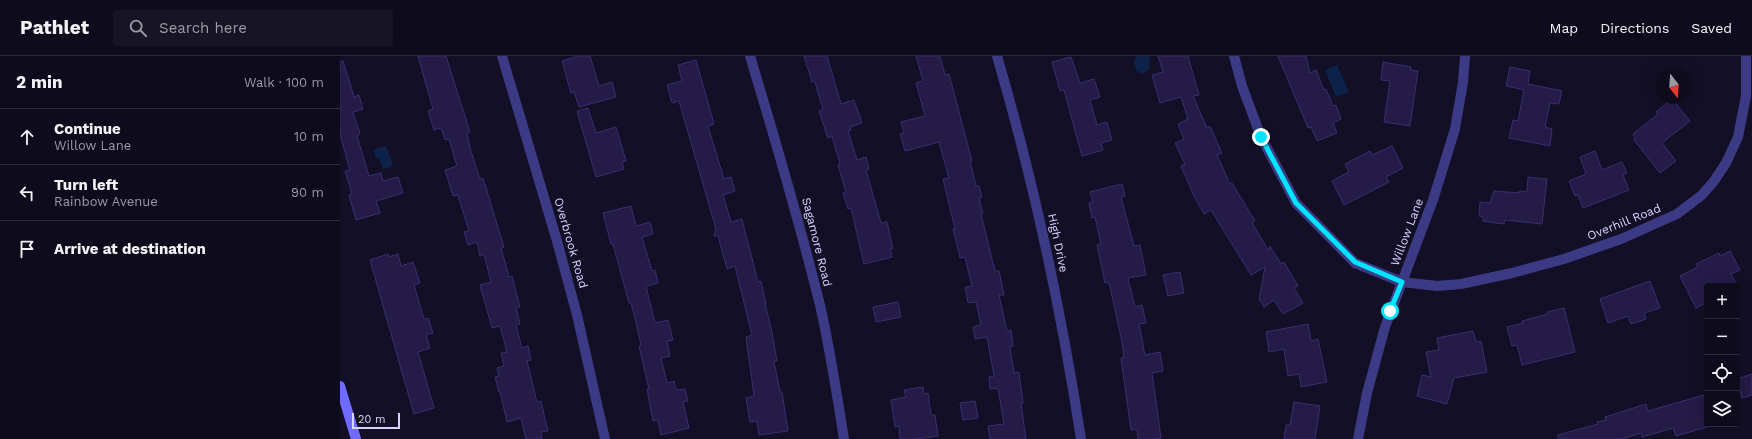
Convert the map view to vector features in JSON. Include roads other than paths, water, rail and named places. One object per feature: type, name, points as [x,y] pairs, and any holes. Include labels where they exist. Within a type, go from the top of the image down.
[{"type":"main road","points":[[340,386],[356,439]]},
{"type":"street","name":"Overbrook Road","points":[[502,56],[579,322],[605,439]]},
{"type":"street","name":"Sagamore Road","points":[[750,56],[793,199],[820,306],[836,382],[844,439]]},
{"type":"street","name":"High Drive","points":[[997,56],[1014,113],[1040,217],[1069,362],[1081,439]]},
{"type":"street","name":"Overhill Road","points":[[1234,56],[1242,86],[1261,137],[1296,203],[1355,262],[1402,282],[1437,286],[1453,285],[1512,273],[1564,259],[1621,239],[1677,214],[1702,195],[1714,181],[1726,163],[1738,137],[1746,96],[1746,56]]},
{"type":"street","name":"Willow Lane","points":[[1358,439],[1367,393],[1385,327],[1433,200],[1455,129],[1463,82],[1465,56]]},
{"type":"water","points":[[1136,56],[1150,56],[1149,69],[1146,72],[1141,74],[1136,70],[1134,62]]},
{"type":"water","points":[[1337,65],[1349,92],[1336,97],[1325,70]]},
{"type":"water","points":[[384,146],[387,148],[393,165],[384,169],[379,158],[376,158],[373,150]]}]
